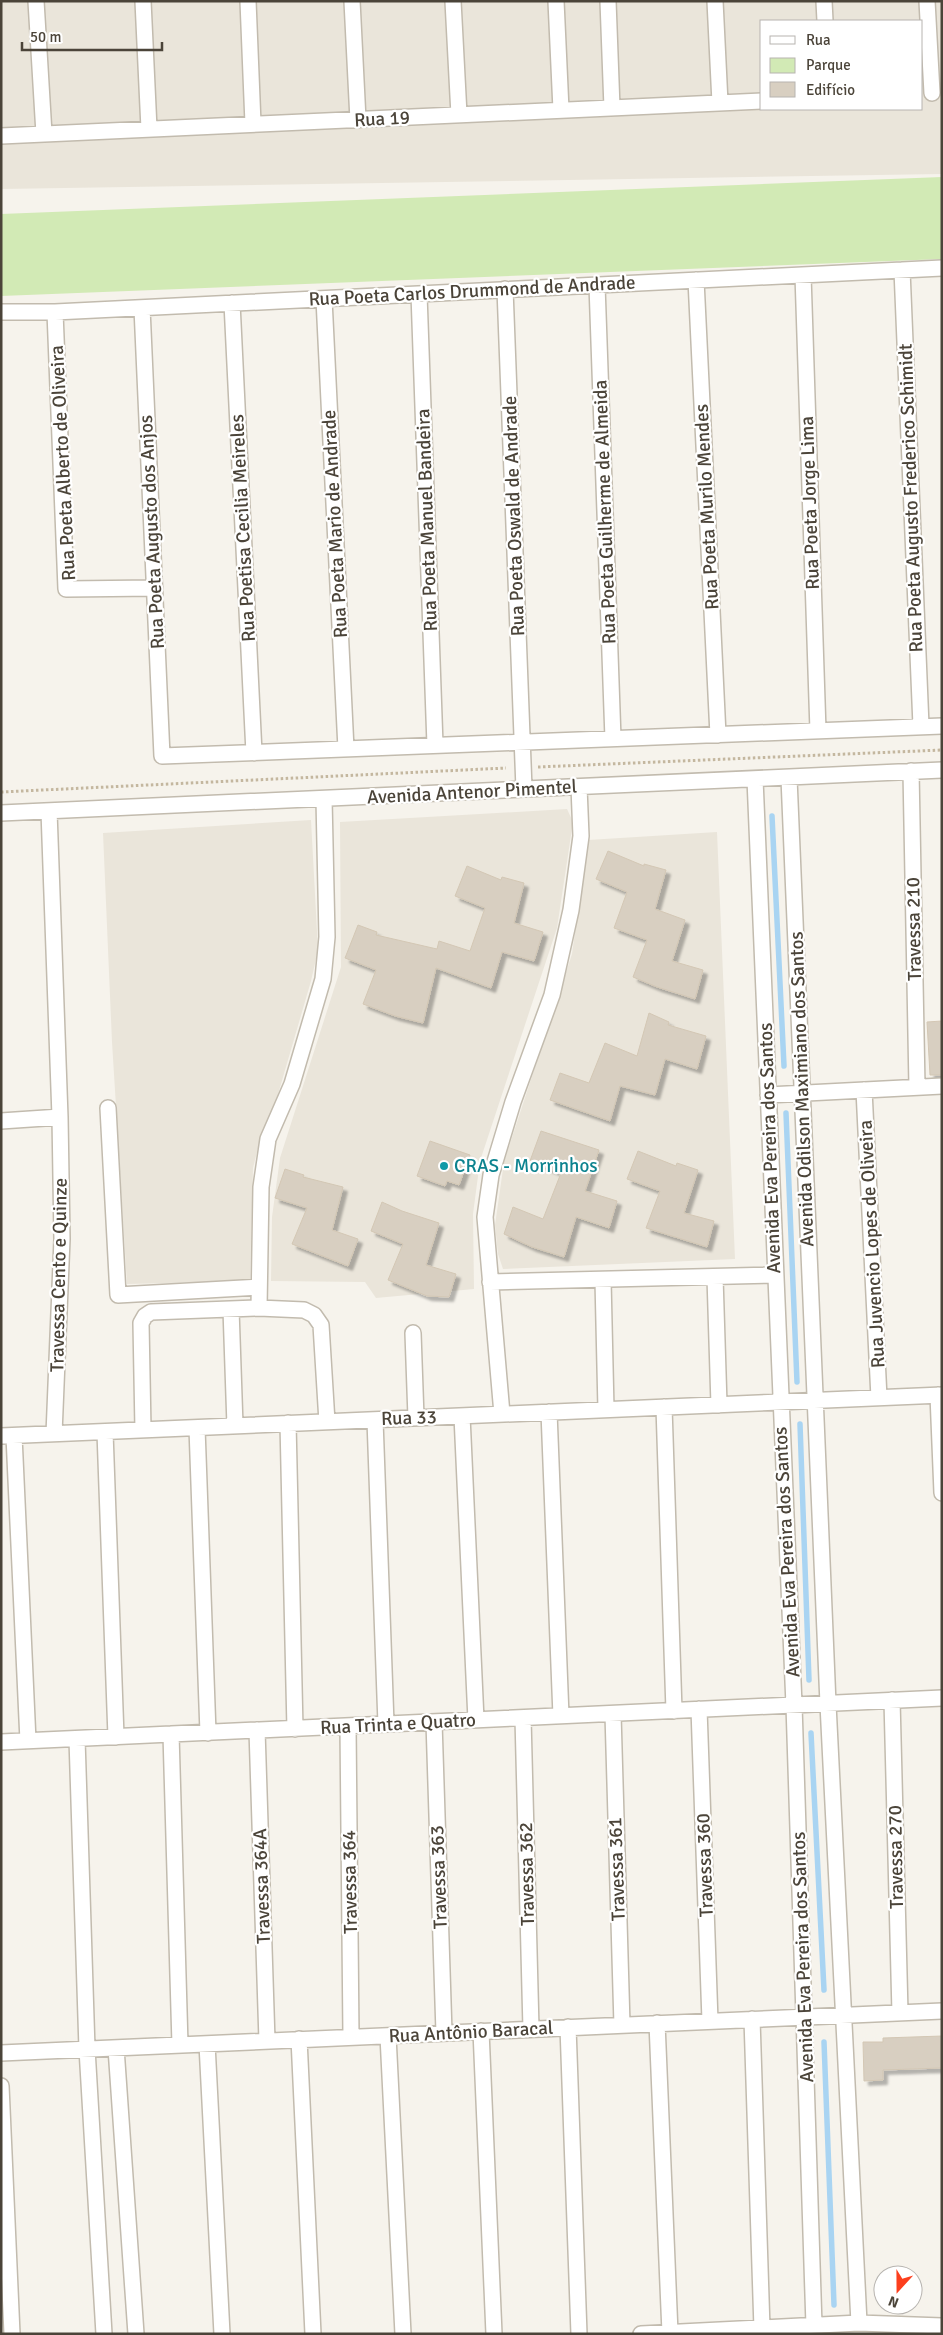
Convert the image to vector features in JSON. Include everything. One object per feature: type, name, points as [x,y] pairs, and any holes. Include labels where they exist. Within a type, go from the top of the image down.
[{"type":"street","points":[[36,1],[44,134]]},
{"type":"street","points":[[143,1],[149,129]]},
{"type":"street","points":[[248,1],[253,124]]},
{"type":"street","points":[[352,1],[358,120]]},
{"type":"street","points":[[453,1],[459,115]]},
{"type":"street","points":[[556,1],[560,110]]},
{"type":"street","points":[[608,1],[612,108]]},
{"type":"street","points":[[715,1],[720,103]]},
{"type":"street","points":[[824,1],[825,20]]},
{"type":"street","points":[[927,1],[932,93]]},
{"type":"street","name":"Rua 19","points":[[1,136],[760,101]]},
{"type":"street","name":"Rua Poeta Carlos Drummond de Andrade","points":[[1,312],[55,312],[142,308],[942,268]]},
{"type":"street","name":"Rua Poeta Augusto Frederico Schimidt","points":[[902,270],[921,726]]},
{"type":"street","name":"Rua Poeta Jorge Lima","points":[[803,275],[818,731]]},
{"type":"street","name":"Rua Poeta Murilo Mendes","points":[[696,280],[718,734]]},
{"type":"street","name":"Rua Poeta Guilherme de Almeida","points":[[597,285],[613,738]]},
{"type":"street","name":"Rua Poeta Oswald de Andrade","points":[[505,290],[525,767],[524,789]]},
{"type":"street","name":"Rua Poeta Manuel Bandeira","points":[[419,294],[435,745]]},
{"type":"street","name":"Rua Poeta Mario de Andrade","points":[[324,298],[346,749]]},
{"type":"street","name":"Rua Poetisa Cecilia Meireles","points":[[232,303],[254,753]]},
{"type":"street","name":"Rua Poeta Augusto dos Anjos","points":[[142,308],[162,756],[254,753]]},
{"type":"street","name":"Rua Poeta Alberto de Oliveira","points":[[55,312],[66,589],[155,588]]},
{"type":"street","points":[[254,753],[942,726]]},
{"type":"street","name":"Avenida Antenor Pimentel","points":[[1,813],[942,770]]},
{"type":"street","name":"Travessa 210","points":[[911,772],[917,1087]]},
{"type":"street","name":"Avenida Odilson Maximiano dos Santos","points":[[789,778],[817,1400]]},
{"type":"street","name":"Avenida Eva Pereira dos Santos","points":[[754,779],[794,1705],[814,2326]]},
{"type":"street","points":[[502,1414],[485,1218],[491,1175],[513,1102],[554,986],[571,910],[581,836],[579,787]]},
{"type":"street","points":[[259,1308],[261,1187],[268,1139],[292,1084],[323,979],[327,937],[324,799]]},
{"type":"street","name":"Travessa Cento e Quinze","points":[[49,811],[60,1117],[62,1239],[54,1434]]},
{"type":"street","points":[[768,1095],[942,1086]]},
{"type":"street","name":"Rua Juvencio Lopes de Oliveira","points":[[864,1090],[879,1398]]},
{"type":"street","points":[[108,1113],[118,1295],[259,1287]]},
{"type":"street","points":[[1,1121],[60,1117]]},
{"type":"street","points":[[490,1282],[775,1275]]},
{"type":"street","points":[[715,1277],[719,1405]]},
{"type":"street","points":[[604,1280],[606,1410]]},
{"type":"street","points":[[143,1430],[141,1323],[150,1312],[259,1308],[304,1310],[314,1314],[321,1325],[327,1422]]},
{"type":"street","points":[[231,1309],[235,1426]]},
{"type":"street","points":[[413,1333],[416,1418]]},
{"type":"street","points":[[940,1395],[942,1493]]},
{"type":"street","name":"Rua 33","points":[[8,1436],[940,1395]]},
{"type":"street","name":"Avenida Eva Pereira dos Santos","points":[[817,1400],[828,1704],[860,2323]]},
{"type":"street","points":[[664,1407],[674,1711]]},
{"type":"street","points":[[549,1412],[562,1716]]},
{"type":"street","points":[[462,1416],[476,1720]]},
{"type":"street","points":[[375,1420],[386,1724]]},
{"type":"street","points":[[288,1423],[296,1729]]},
{"type":"street","points":[[197,1428],[208,1733]]},
{"type":"street","points":[[105,1432],[116,1737]]},
{"type":"street","points":[[8,1436],[28,1741]]},
{"type":"street","name":"Rua Trinta e Quatro","points":[[1,1742],[942,1698]]},
{"type":"street","name":"Travessa 270","points":[[892,1700],[900,2013]]},
{"type":"street","name":"Travessa 360","points":[[699,1710],[710,2021]]},
{"type":"street","name":"Travessa 361","points":[[613,1714],[622,2025]]},
{"type":"street","name":"Travessa 362","points":[[523,1718],[531,2029]]},
{"type":"street","name":"Travessa 363","points":[[434,1722],[444,2033]]},
{"type":"street","name":"Travessa 364","points":[[348,1726],[351,2037]]},
{"type":"street","name":"Travessa 364A","points":[[257,1730],[267,2041]]},
{"type":"street","points":[[172,1734],[180,2045]]},
{"type":"street","points":[[77,1739],[87,2049],[104,2334]]},
{"type":"street","name":"Rua Antônio Baracal","points":[[1,2053],[942,2011]]},
{"type":"street","points":[[752,2019],[762,2329]]},
{"type":"street","points":[[657,2024],[670,2333]]},
{"type":"street","points":[[568,2027],[579,2334]]},
{"type":"street","points":[[481,2031],[494,2334]]},
{"type":"street","points":[[388,2036],[403,2334]]},
{"type":"street","points":[[299,2039],[313,2334]]},
{"type":"street","points":[[207,2044],[222,2334]]},
{"type":"street","points":[[116,2048],[136,2334]]},
{"type":"street","points":[[1,2086],[12,2334]]},
{"type":"street","points":[[641,2334],[860,2323],[942,2326]]},
{"type":"path","points":[[1,792],[525,767],[942,750]]},
{"type":"shaded area","points":[[1,1],[942,1],[942,174],[1,189]]},
{"type":"shaded area","points":[[567,809],[573,822],[557,928],[480,1161],[473,1214],[474,1289],[376,1298],[365,1282],[271,1281],[272,1217],[280,1158],[341,967],[340,822]]},
{"type":"shaded area","points":[[311,820],[318,950],[311,981],[274,1108],[259,1144],[253,1168],[250,1281],[127,1284],[112,1042],[103,833]]},
{"type":"shaded area","points":[[717,832],[735,1259],[503,1269],[498,1254],[495,1225],[504,1162],[572,954],[588,840]]},
{"type":"green space","points":[[942,177],[942,259],[1,296],[1,214]]},
{"type":"building","points":[[608,851],[644,866],[644,864],[666,870],[655,909],[685,920],[672,961],[703,970],[695,999],[633,977],[647,940],[614,928],[627,892],[596,879]]},
{"type":"building","points":[[467,866],[501,880],[502,877],[524,883],[514,923],[543,932],[534,961],[502,952],[491,988],[436,968],[423,1023],[395,1016],[363,1004],[376,970],[345,958],[358,925],[377,932],[376,935],[437,949],[439,941],[470,951],[485,908],[455,896]]},
{"type":"building","points":[[649,1013],[669,1022],[668,1025],[706,1036],[697,1069],[665,1059],[655,1095],[620,1086],[610,1121],[550,1100],[560,1073],[589,1083],[605,1043],[637,1056]]},
{"type":"building","points":[[942,1021],[942,1075],[930,1075],[927,1022]]},
{"type":"building","points":[[541,1131],[599,1150],[585,1191],[617,1201],[609,1228],[576,1217],[564,1257],[532,1247],[504,1234],[513,1207],[543,1219],[561,1173],[530,1161]]},
{"type":"building","name":"CRAS - Morrinhos","points":[[430,1141],[470,1155],[459,1185],[447,1181],[445,1186],[417,1176]]},
{"type":"building","points":[[638,1151],[676,1166],[677,1163],[698,1170],[684,1213],[714,1221],[707,1247],[646,1228],[660,1191],[627,1179]]},
{"type":"building","points":[[285,1169],[304,1175],[303,1177],[343,1187],[332,1230],[358,1239],[348,1266],[292,1244],[307,1208],[275,1198]]},
{"type":"building","points":[[382,1202],[402,1211],[439,1223],[426,1265],[456,1274],[449,1297],[427,1296],[388,1280],[403,1244],[371,1231]]},
{"type":"building","points":[[942,2036],[942,2068],[883,2070],[883,2080],[864,2081],[863,2042],[883,2042],[883,2038]]},
{"type":"waterway","points":[[772,816],[784,1066]]},
{"type":"waterway","points":[[786,1113],[797,1382]]},
{"type":"waterway","points":[[800,1424],[809,1680]]},
{"type":"waterway","points":[[811,1733],[824,1990]]},
{"type":"waterway","points":[[824,2042],[834,2305]]},
{"type":"place","name":"CRAS - Morrinhos","points":[[444,1166]]}]
